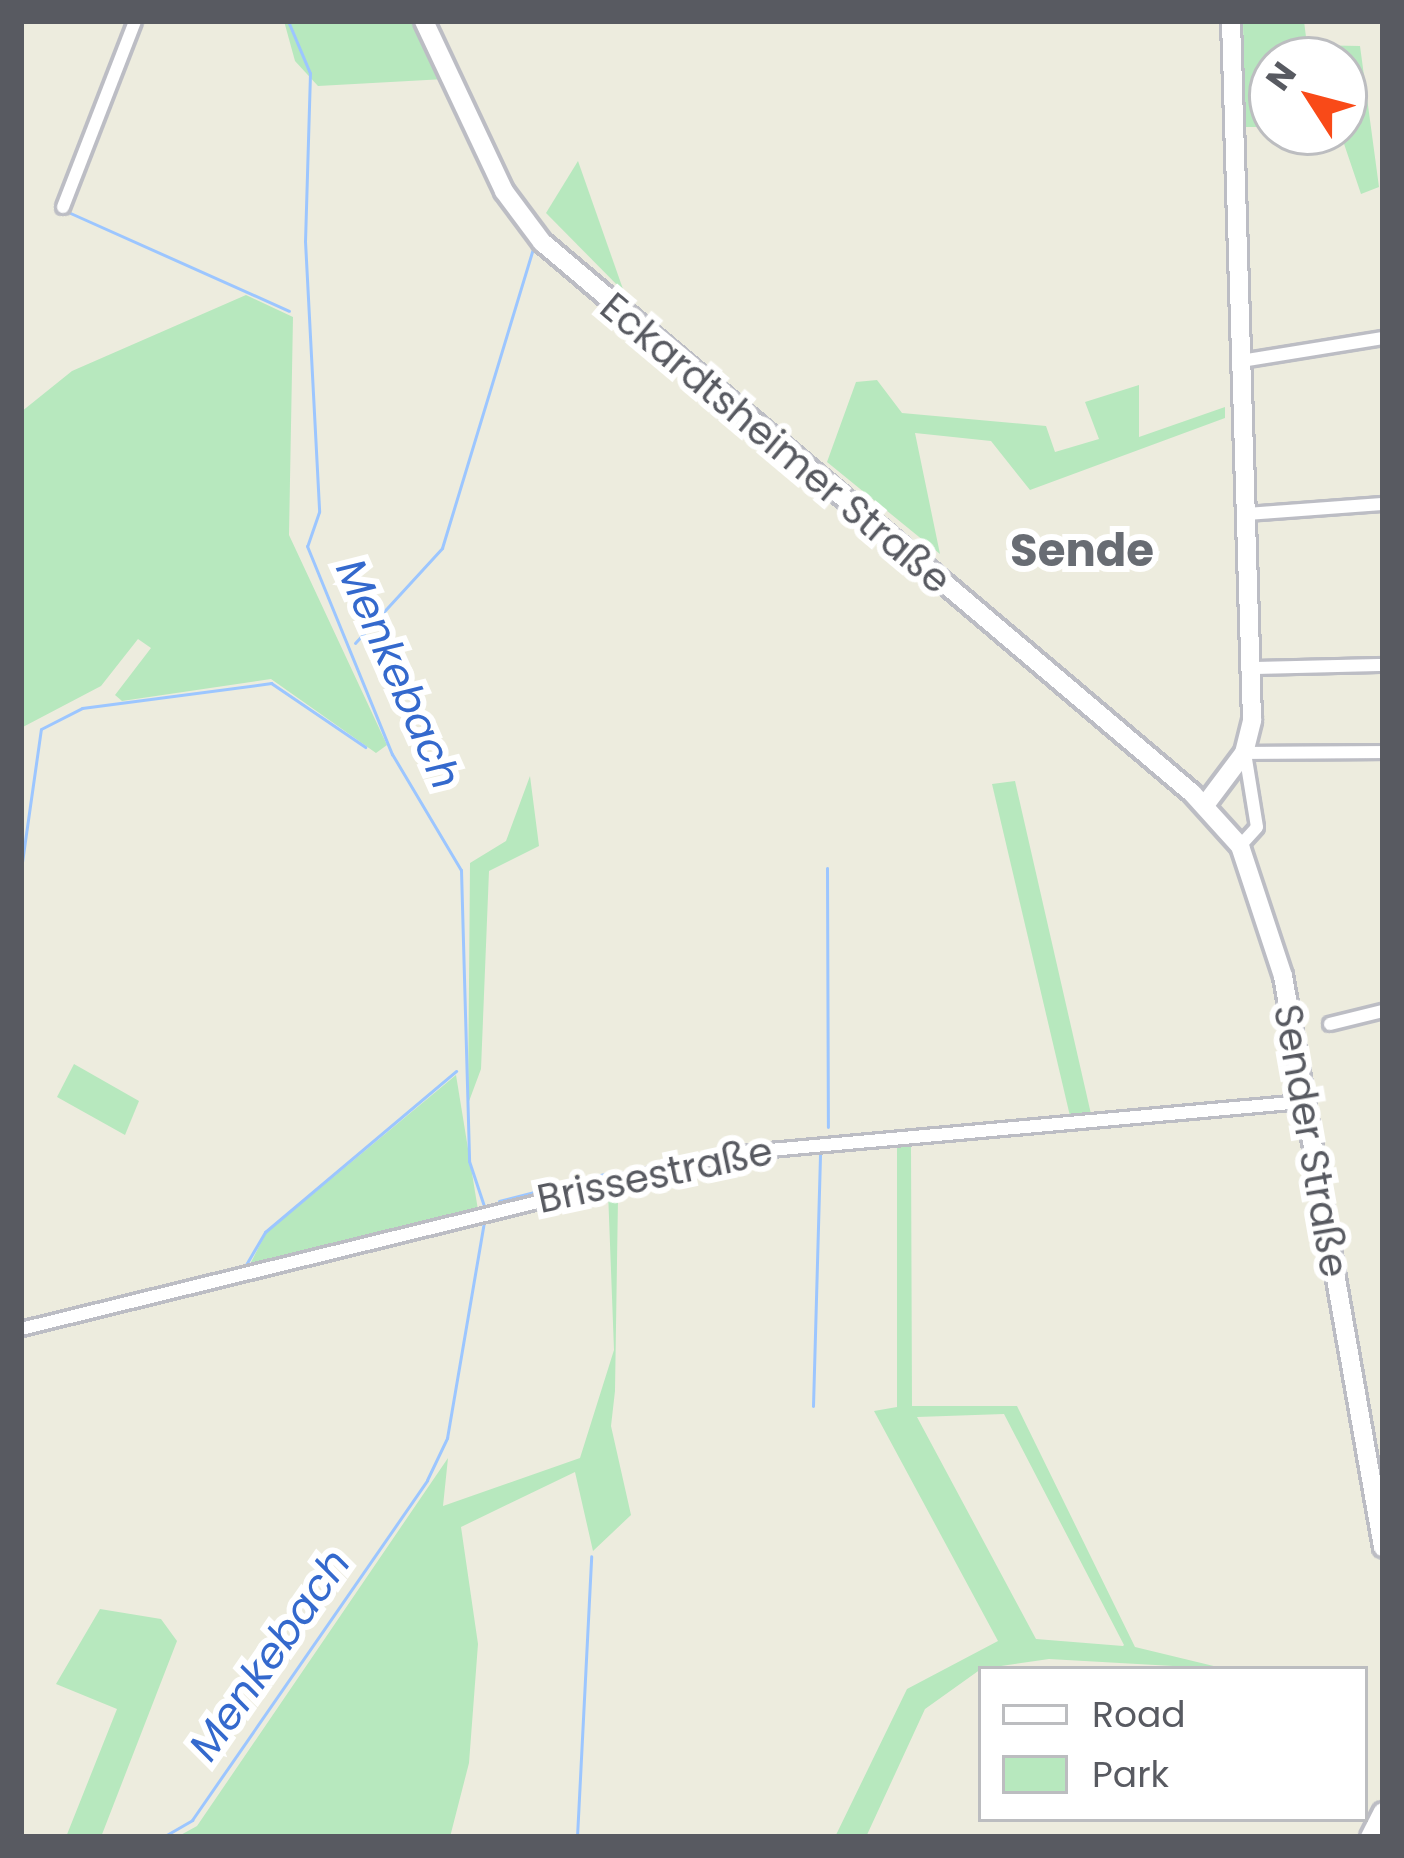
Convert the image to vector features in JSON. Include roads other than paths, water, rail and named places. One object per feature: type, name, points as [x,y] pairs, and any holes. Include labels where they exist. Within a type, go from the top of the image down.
[{"type":"main road","name":"Eckardtsheimer Straße","points":[[424,21],[504,191],[542,242],[1198,799]]},
{"type":"main road","points":[[1198,799],[1240,758],[1251,668],[1231,21]]},
{"type":"main road","name":"Sender Straße","points":[[1198,799],[1240,846],[1266,904],[1383,1547]]},
{"type":"main road","points":[[1370,1837],[1383,1812]]},
{"type":"street","points":[[63,207],[135,21]]},
{"type":"street","points":[[1240,361],[1383,338]]},
{"type":"street","points":[[1246,514],[1383,504]]},
{"type":"street","points":[[1251,668],[1383,665]]},
{"type":"street","points":[[1240,846],[1257,827],[1240,758],[1383,752]]},
{"type":"street","points":[[1330,1024],[1383,1011]]},
{"type":"street","name":"Brissestraße","points":[[21,1329],[737,1154],[1302,1102]]},
{"type":"waterway","name":"Menkebach","points":[[288,21],[310,73],[305,241],[319,512],[307,546],[392,754],[461,870],[469,1161],[484,1206]]},
{"type":"waterway","points":[[68,212],[289,311]]},
{"type":"waterway","points":[[355,643],[442,548],[533,248]]},
{"type":"waterway","points":[[21,869],[41,729],[82,708],[271,683],[365,747]]},
{"type":"waterway","points":[[827,868],[828,1127]]},
{"type":"waterway","points":[[244,1268],[265,1232],[456,1071]]},
{"type":"waterway","points":[[813,1406],[820,1153]]},
{"type":"waterway","points":[[499,1201],[616,1171]]},
{"type":"waterway","name":"Menkebach","points":[[163,1837],[192,1820],[427,1480],[447,1438],[484,1221]]},
{"type":"waterway","points":[[577,1837],[591,1556]]},
{"type":"district","name":"Sende","points":[[1082,551]]}]
